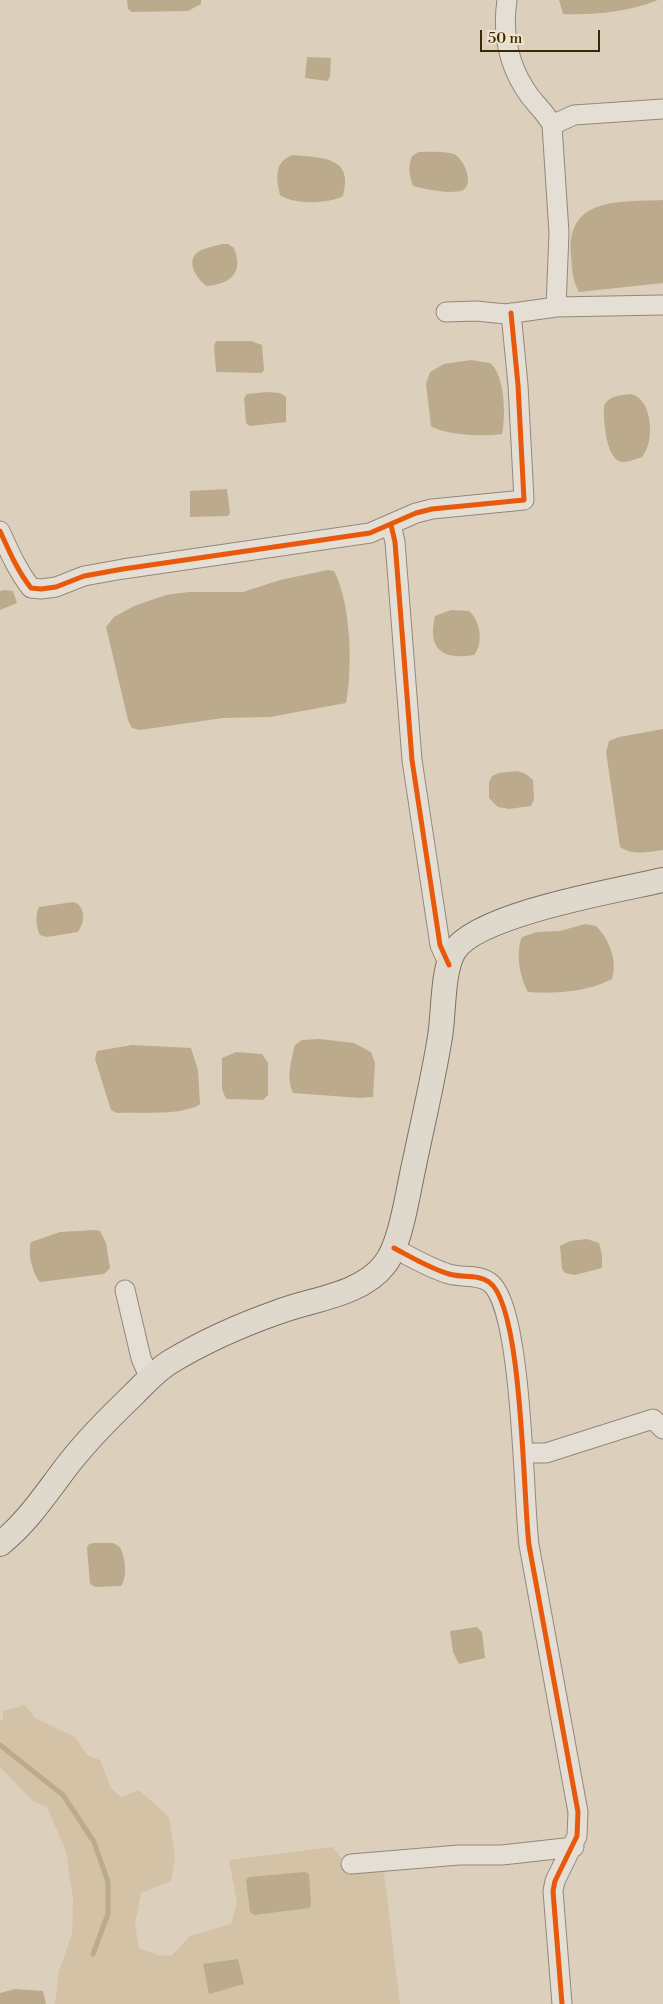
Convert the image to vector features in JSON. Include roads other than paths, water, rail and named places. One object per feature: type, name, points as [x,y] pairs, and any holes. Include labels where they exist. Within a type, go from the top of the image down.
[{"type":"main road","points":[[0,1544],[26,1521],[99,1428],[168,1363],[232,1330],[280,1311],[348,1289],[368,1279],[387,1262],[394,1248],[440,1038],[449,966],[454,951],[464,940],[472,933],[488,926],[566,902],[663,880]]},
{"type":"street","points":[[507,0],[504,29],[510,58],[521,84],[546,113],[552,125],[558,233],[556,307]]},
{"type":"street","points":[[552,125],[574,115],[663,109]]},
{"type":"street","points":[[446,312],[511,313],[556,307],[663,305]]},
{"type":"street","points":[[0,531],[15,566],[31,588],[41,589],[96,574],[370,533],[416,513],[432,509],[524,500],[518,385],[511,313]]},
{"type":"street","points":[[391,525],[416,788],[440,945],[449,966]]},
{"type":"street","points":[[394,1248],[450,1275],[480,1278],[497,1288],[503,1301],[516,1368],[524,1508],[529,1545],[577,1806],[578,1828],[574,1847],[562,1867],[553,1891],[562,2004]]},
{"type":"street","points":[[125,1290],[141,1358],[150,1379]]},
{"type":"street","points":[[522,1453],[546,1453],[653,1419],[663,1429]]},
{"type":"street","points":[[352,1864],[450,1855],[502,1855],[574,1847]]},
{"type":"waterway","points":[[0,1745],[63,1795],[94,1842],[108,1882],[108,1914],[93,1954]]}]
